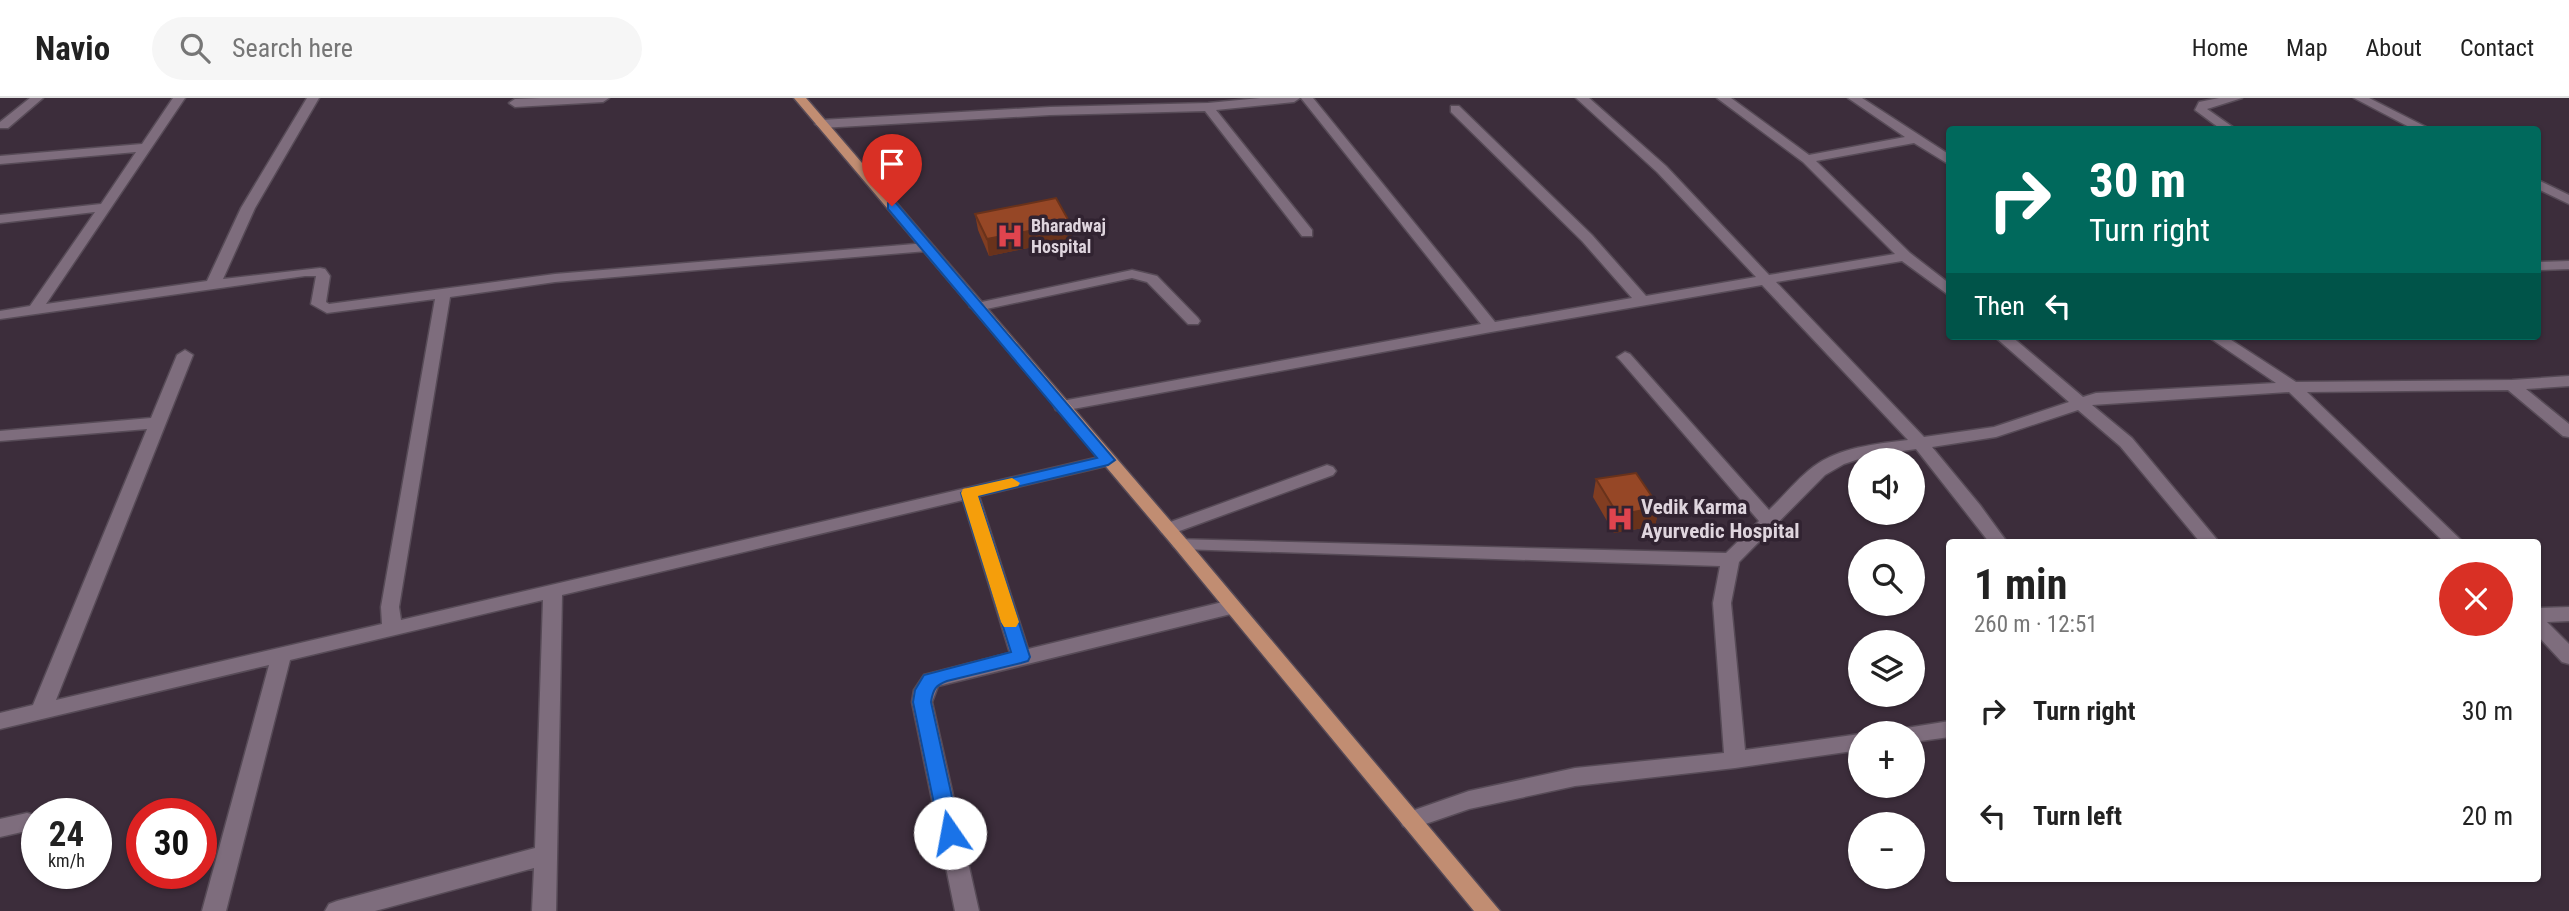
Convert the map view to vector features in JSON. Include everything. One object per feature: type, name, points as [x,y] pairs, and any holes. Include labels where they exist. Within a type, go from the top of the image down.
[{"type":"main road","points":[[800,98],[1180,542],[1231,607],[1488,911]]},
{"type":"street","points":[[4,125],[37,98]]},
{"type":"street","points":[[35,310],[179,98]]},
{"type":"street","points":[[213,285],[248,208],[313,98]]},
{"type":"street","points":[[515,103],[603,98]]},
{"type":"street","points":[[1050,111],[1058,98]]},
{"type":"street","points":[[821,124],[1050,111],[1209,107],[1294,98]]},
{"type":"street","points":[[1307,98],[1491,327]]},
{"type":"street","points":[[1582,98],[1659,164],[1765,280],[1921,443],[1979,513],[1996,539]]},
{"type":"street","points":[[1723,98],[1807,159],[1905,256],[1946,289]]},
{"type":"street","points":[[1854,98],[1946,159]]},
{"type":"street","points":[[2360,98],[2418,126]]},
{"type":"street","points":[[2225,126],[2201,110],[2203,105],[2227,99]]},
{"type":"street","points":[[1209,107],[1307,233]]},
{"type":"street","points":[[1455,109],[1580,230],[1642,301]]},
{"type":"street","points":[[1807,159],[1914,139]]},
{"type":"street","points":[[0,160],[146,147]]},
{"type":"street","points":[[2541,186],[2569,200]]},
{"type":"street","points":[[0,219],[107,207]]},
{"type":"street","points":[[0,315],[305,272],[320,272],[323,276],[318,304],[327,309],[555,278],[927,247]]},
{"type":"street","points":[[1062,406],[1491,327],[1905,256]]},
{"type":"street","points":[[2541,266],[2569,265]]},
{"type":"street","points":[[977,307],[1132,274],[1152,279],[1193,321]]},
{"type":"street","points":[[392,630],[390,607],[444,291]]},
{"type":"street","points":[[2008,340],[2082,401],[2132,448],[2208,539]]},
{"type":"street","points":[[2222,340],[2293,387],[2451,539]]},
{"type":"street","points":[[41,711],[185,355]]},
{"type":"street","points":[[1625,357],[1769,521]]},
{"type":"street","points":[[1735,760],[1722,603],[1730,560],[1819,471],[1838,460],[1866,452],[1996,432],[2038,420],[2082,401],[2118,395],[2293,387],[2512,385],[2569,381]]},
{"type":"street","points":[[2512,385],[2569,432]]},
{"type":"street","points":[[0,436],[157,423]]},
{"type":"street","points":[[0,721],[1108,460]]},
{"type":"street","points":[[1168,528],[1327,471]]},
{"type":"street","points":[[969,493],[1021,657]]},
{"type":"street","points":[[1180,542],[1730,560]]},
{"type":"street","points":[[544,911],[553,592]]},
{"type":"street","points":[[967,911],[922,702],[924,690],[931,680],[944,674],[1231,607]]},
{"type":"street","points":[[2541,615],[2569,614]]},
{"type":"street","points":[[2541,627],[2569,657]]},
{"type":"street","points":[[214,911],[281,656]]},
{"type":"street","points":[[1925,732],[1946,730]]},
{"type":"street","points":[[1411,820],[1469,800],[1527,785],[1848,744]]},
{"type":"street","points":[[0,828],[21,823]]},
{"type":"street","points":[[337,911],[546,855]]},
{"type":"building","points":[[1056,198],[1070,223],[987,239],[975,214]]},
{"type":"building","points":[[1636,473],[1659,507],[1618,515],[1596,479]]},
{"type":"slow traffic","points":[[1010,622],[969,493],[1012,483]]},
{"type":"place","name":"Bharadwaj Hospital","points":[[1010,236]]},
{"type":"place","name":"Vedik Karma Ayurvedic Hospital","points":[[1620,519]]},
{"type":"route","points":[[892,206],[1108,460],[969,493],[1021,657],[944,674],[931,680],[924,690],[922,702],[950,833]]}]
